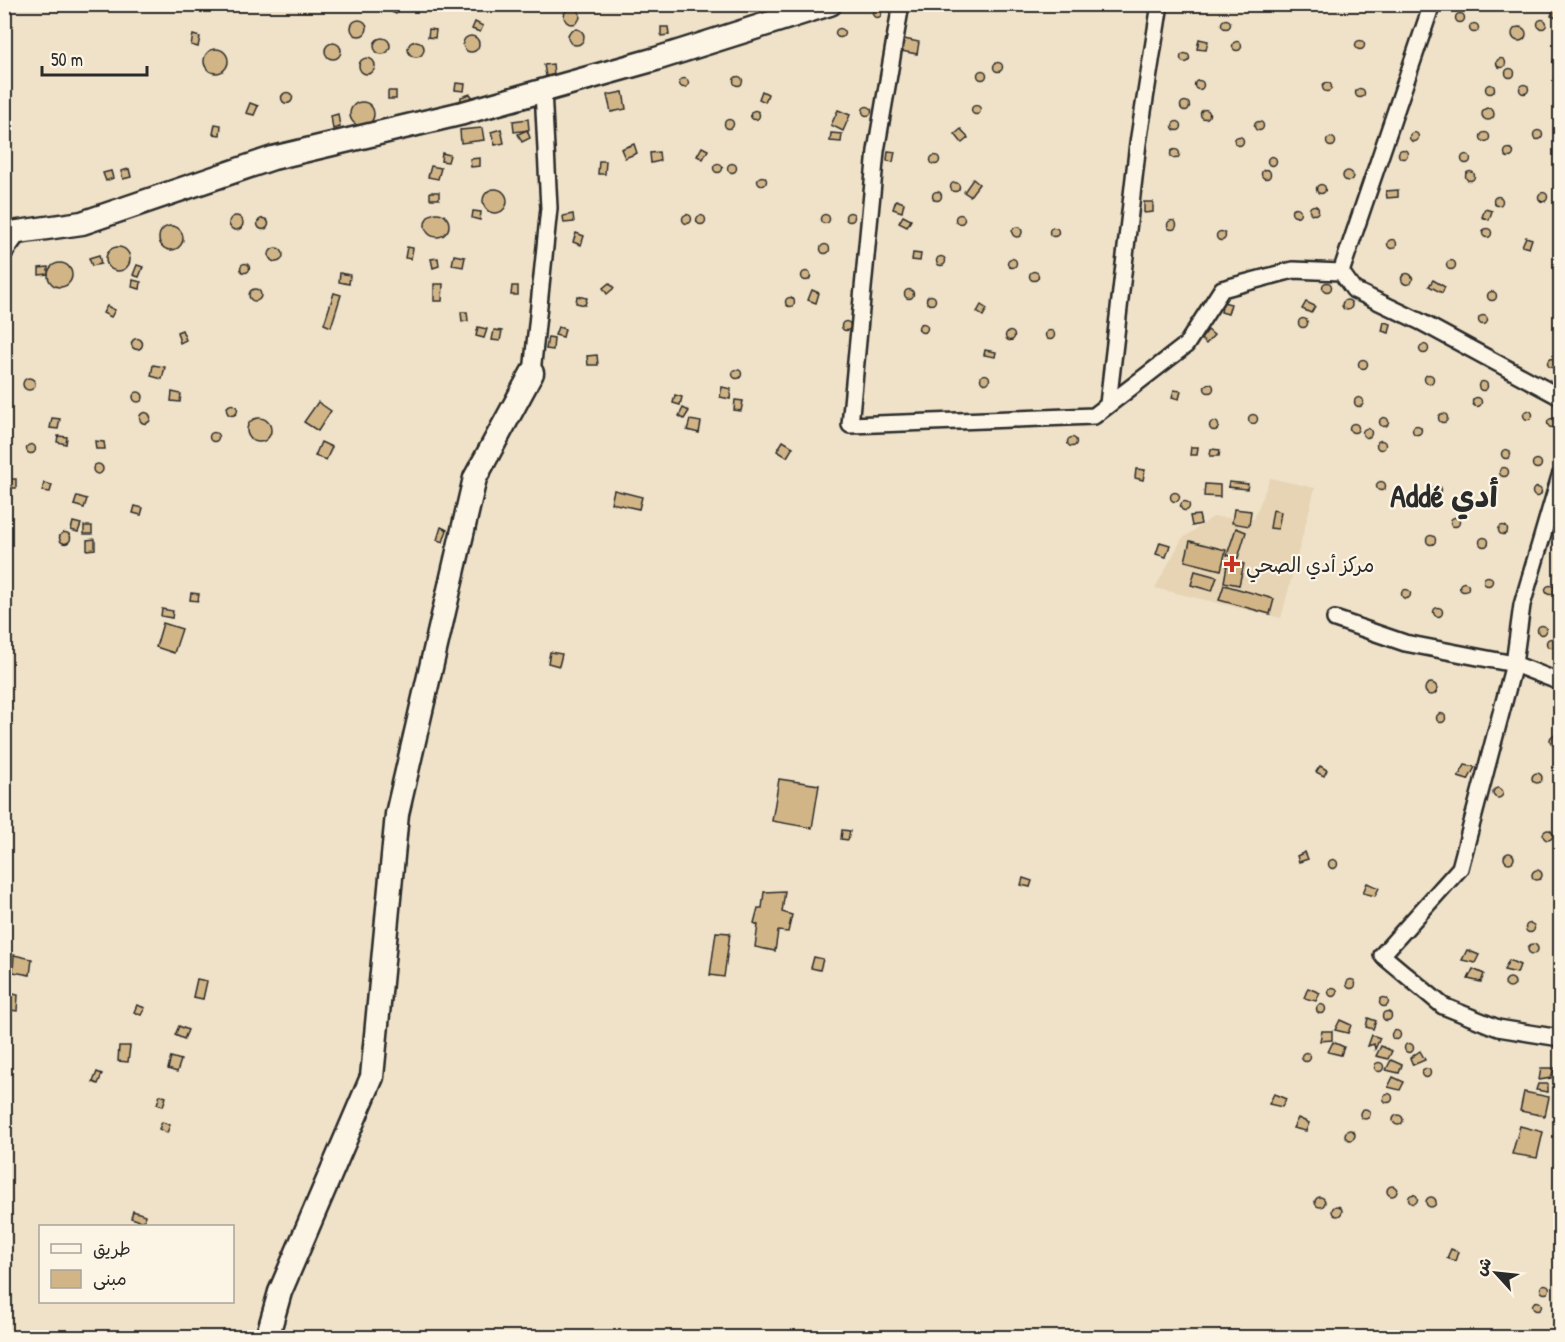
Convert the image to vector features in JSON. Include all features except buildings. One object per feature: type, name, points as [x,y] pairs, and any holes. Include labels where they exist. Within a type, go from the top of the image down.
[{"type":"street","points":[[4,253],[12,233],[82,223],[273,158],[463,113],[656,59],[830,4]]},
{"type":"street","points":[[901,4],[876,151],[850,425],[1094,416],[1186,345],[1222,289],[1293,270],[1341,273],[1354,290],[1421,322],[1560,396]]},
{"type":"street","points":[[1108,404],[1138,143],[1160,4]]},
{"type":"street","points":[[1341,273],[1432,4]]},
{"type":"street","points":[[267,1338],[280,1292],[372,1077],[400,802],[475,478],[532,373],[549,208],[543,90]]},
{"type":"street","points":[[1560,476],[1522,605],[1514,664],[1461,868],[1382,955],[1443,1006],[1498,1028],[1560,1038]]},
{"type":"street","points":[[1335,619],[1405,643],[1514,664],[1560,681]]},
{"type":"shaded area","name":"مركز أدي الصحي","points":[[1270,478],[1315,488],[1281,618],[1155,588],[1182,539],[1213,517],[1254,519]]},
{"type":"place","name":"مركز أدي الصحي","points":[[1232,564]]},
{"type":"district","name":"Addé أدي","points":[[1444,495]]}]
